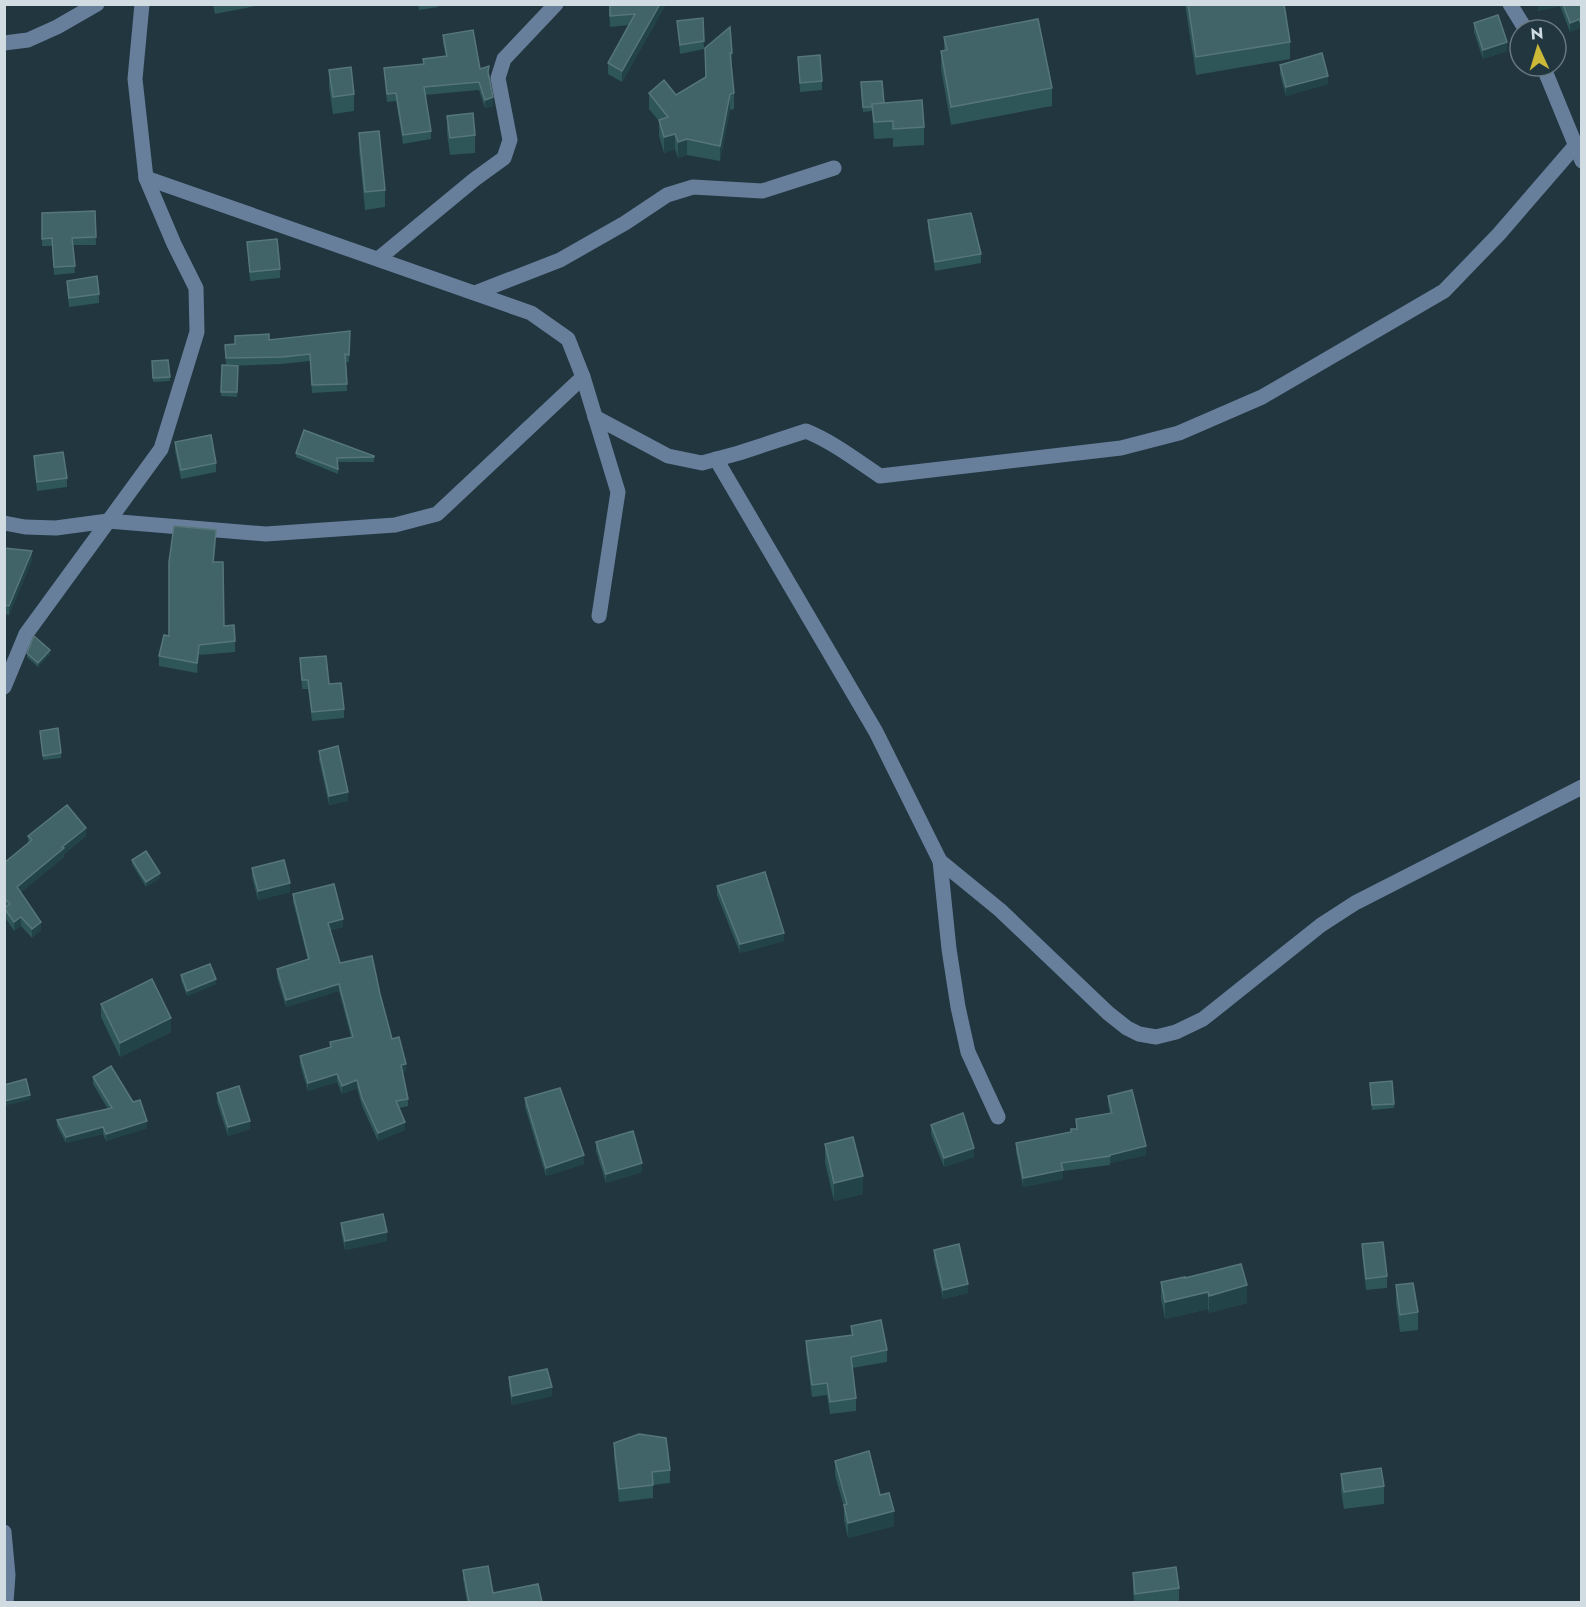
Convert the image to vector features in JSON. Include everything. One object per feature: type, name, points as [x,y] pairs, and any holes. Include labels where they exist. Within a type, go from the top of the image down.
[{"type":"street","points":[[4,43],[28,40],[57,27],[97,4]]},
{"type":"street","points":[[4,687],[26,633],[161,449],[197,332],[196,288],[174,244],[146,178],[135,79],[142,4]]},
{"type":"street","points":[[378,259],[504,158],[510,140],[498,78],[504,59],[556,4]]},
{"type":"street","points":[[1510,4],[1519,18]]},
{"type":"street","points":[[1549,78],[1581,161]]},
{"type":"street","points":[[595,417],[668,456],[702,463],[806,430],[826,439],[880,476],[1121,448],[1179,433],[1262,397],[1444,291],[1499,234],[1575,146]]},
{"type":"street","points":[[475,293],[560,260],[625,224],[667,195],[693,187],[762,191],[834,168]]},
{"type":"street","points":[[146,178],[531,313],[568,339],[618,492],[599,616]]},
{"type":"street","points":[[4,523],[25,527],[56,528],[108,521],[266,534],[395,525],[437,514],[582,377]]},
{"type":"street","points":[[716,459],[876,732],[940,861],[949,948],[968,1052],[998,1118]]},
{"type":"street","points":[[940,861],[1000,910],[1108,1013],[1127,1028],[1139,1034],[1156,1037],[1176,1032],[1203,1020],[1321,925],[1355,903],[1581,787]]},
{"type":"street","points":[[4,1532],[8,1575],[6,1602]]},
{"type":"building","points":[[610,4],[660,4],[622,71],[608,63],[635,14],[610,16]]},
{"type":"building","points":[[1188,4],[1284,4],[1290,42],[1196,57]]},
{"type":"building","points":[[1563,4],[1581,4],[1581,20],[1570,23]]},
{"type":"building","points":[[1498,15],[1507,42],[1483,50],[1474,23]]},
{"type":"building","points":[[703,18],[704,41],[680,45],[677,21]]},
{"type":"building","points":[[1038,19],[1052,88],[951,107],[941,51],[947,50],[944,37]]},
{"type":"building","points":[[730,27],[734,93],[730,94],[720,146],[687,139],[678,142],[675,134],[664,137],[659,120],[668,117],[649,93],[664,80],[676,95],[706,77],[705,48]]},
{"type":"building","points":[[473,30],[480,69],[489,66],[493,97],[485,100],[479,82],[424,87],[431,131],[403,135],[396,93],[387,94],[384,68],[424,64],[423,59],[447,56],[443,35]]},
{"type":"building","points":[[1322,53],[1328,76],[1286,87],[1280,65]]},
{"type":"building","points":[[820,55],[822,81],[800,83],[798,57]]},
{"type":"building","points":[[351,67],[354,94],[333,97],[329,70]]},
{"type":"building","points":[[882,81],[884,103],[863,107],[861,82]]},
{"type":"building","points":[[922,100],[924,127],[893,129],[893,121],[874,122],[872,104]]},
{"type":"building","points":[[473,113],[475,135],[450,138],[447,116]]},
{"type":"building","points":[[379,131],[385,190],[365,192],[359,133]]},
{"type":"building","points":[[95,211],[96,237],[72,238],[75,266],[54,267],[52,238],[42,239],[42,213]]},
{"type":"building","points":[[971,213],[981,254],[935,262],[928,220]]},
{"type":"building","points":[[277,239],[280,269],[250,272],[247,242]]},
{"type":"building","points":[[97,276],[99,294],[69,298],[67,281]]},
{"type":"building","points":[[350,331],[349,355],[345,354],[347,384],[312,385],[310,354],[226,358],[225,345],[235,344],[235,336],[269,334],[269,340]]},
{"type":"building","points":[[168,360],[170,377],[153,378],[152,361]]},
{"type":"building","points":[[222,365],[238,366],[237,392],[221,392]]},
{"type":"building","points":[[304,430],[374,457],[337,458],[338,469],[296,453]]},
{"type":"building","points":[[211,435],[216,463],[181,470],[175,442]]},
{"type":"building","points":[[63,452],[67,478],[37,482],[34,456]]},
{"type":"building","points":[[174,526],[216,530],[213,562],[223,562],[224,626],[234,625],[235,641],[199,645],[197,663],[159,656],[164,635],[169,636],[169,562]]},
{"type":"building","points":[[4,548],[32,551],[9,606],[4,605]]},
{"type":"building","points":[[34,636],[50,650],[38,663],[27,653]]},
{"type":"building","points":[[326,656],[329,684],[341,683],[344,709],[312,712],[308,680],[302,680],[300,658]]},
{"type":"building","points":[[58,728],[61,753],[43,756],[40,731]]},
{"type":"building","points":[[338,746],[348,792],[329,796],[319,751]]},
{"type":"building","points":[[67,805],[86,828],[17,887],[41,922],[32,929],[21,917],[14,922],[4,908],[10,904],[4,898],[4,863],[32,840],[28,836]]},
{"type":"building","points":[[146,851],[160,873],[146,882],[132,860]]},
{"type":"building","points":[[284,860],[290,883],[258,891],[252,868]]},
{"type":"building","points":[[765,872],[784,933],[740,944],[717,886]]},
{"type":"building","points":[[334,884],[343,919],[328,923],[340,963],[372,956],[392,1039],[399,1037],[406,1064],[401,1065],[408,1099],[396,1101],[405,1122],[378,1133],[362,1098],[357,1080],[342,1086],[337,1074],[308,1083],[300,1056],[331,1047],[330,1042],[353,1037],[339,984],[286,1000],[277,969],[309,959],[293,894]]},
{"type":"building","points":[[210,964],[216,979],[187,991],[181,975]]},
{"type":"building","points":[[152,979],[171,1018],[120,1043],[101,1004]]},
{"type":"building","points":[[111,1066],[133,1102],[140,1100],[147,1121],[106,1134],[103,1127],[66,1137],[57,1120],[112,1108],[93,1077]]},
{"type":"building","points":[[26,1079],[30,1095],[4,1101],[4,1085]]},
{"type":"building","points":[[1392,1081],[1394,1104],[1372,1105],[1370,1083]]},
{"type":"building","points":[[239,1086],[250,1121],[228,1127],[217,1093]]},
{"type":"building","points":[[560,1088],[584,1155],[546,1168],[525,1098]]},
{"type":"building","points":[[1132,1090],[1146,1146],[1110,1156],[1061,1163],[1063,1170],[1023,1178],[1016,1143],[1071,1132],[1071,1129],[1077,1129],[1076,1119],[1112,1113],[1108,1096]]},
{"type":"building","points":[[963,1113],[974,1148],[944,1158],[931,1125]]},
{"type":"building","points":[[633,1131],[642,1163],[606,1174],[596,1142]]},
{"type":"building","points":[[853,1137],[863,1176],[834,1183],[825,1144]]},
{"type":"building","points":[[383,1214],[387,1232],[345,1241],[341,1223]]},
{"type":"building","points":[[1383,1242],[1387,1276],[1366,1279],[1362,1244]]},
{"type":"building","points":[[959,1244],[968,1284],[943,1290],[934,1250]]},
{"type":"building","points":[[1241,1264],[1247,1285],[1209,1296],[1208,1292],[1165,1302],[1161,1282]]},
{"type":"building","points":[[1413,1283],[1418,1312],[1400,1315],[1396,1285]]},
{"type":"building","points":[[881,1320],[887,1350],[851,1357],[856,1398],[830,1402],[827,1383],[812,1385],[806,1341],[853,1335],[851,1326]]},
{"type":"building","points":[[547,1369],[552,1387],[512,1396],[509,1377]]},
{"type":"building","points":[[639,1434],[666,1438],[670,1470],[652,1472],[653,1485],[619,1489],[614,1443]]},
{"type":"building","points":[[869,1451],[880,1495],[889,1493],[894,1511],[848,1523],[844,1505],[847,1504],[835,1461]]},
{"type":"building","points":[[1381,1468],[1384,1486],[1344,1492],[1341,1474]]},
{"type":"building","points":[[488,1566],[493,1593],[538,1584],[542,1602],[469,1602],[463,1570]]},
{"type":"building","points":[[1176,1567],[1179,1588],[1135,1594],[1133,1573]]}]
